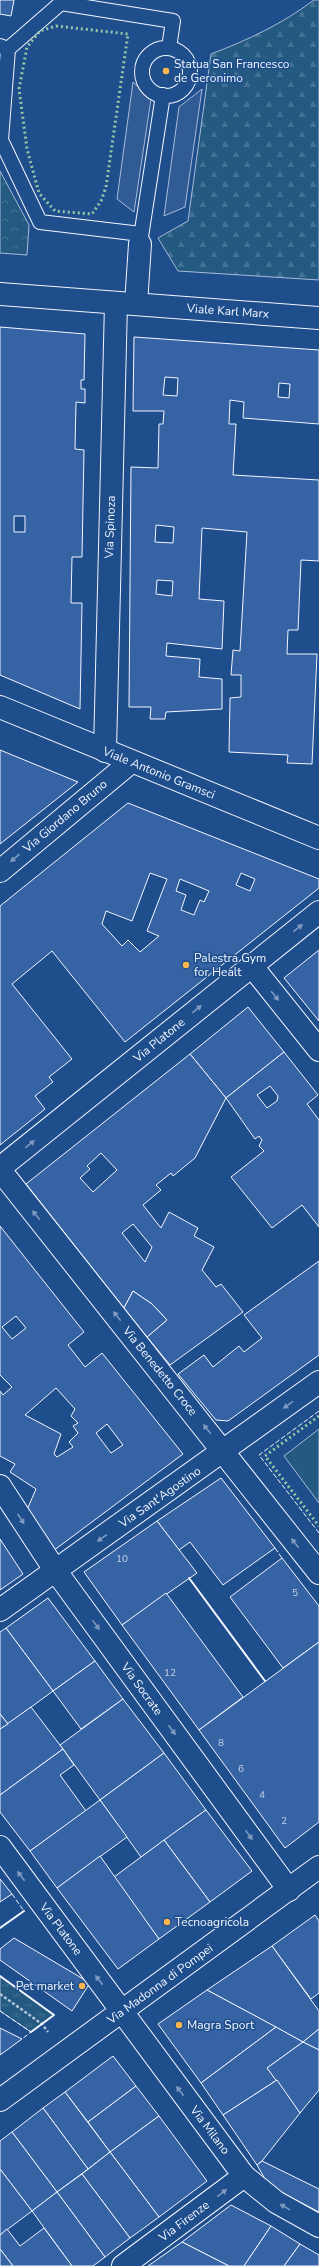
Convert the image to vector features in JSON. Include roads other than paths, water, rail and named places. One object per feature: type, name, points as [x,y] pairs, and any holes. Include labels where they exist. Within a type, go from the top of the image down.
[{"type":"street","points":[[126,304],[141,239]]},
{"type":"street","name":"Viale Karl Marx","points":[[0,294],[319,318]]},
{"type":"street","name":"Via Spinoza","points":[[105,751],[126,304]]},
{"type":"street","name":"Viale Antonio Gramsci","points":[[0,707],[319,838]]},
{"type":"street","name":"Via Giordano Bruno","points":[[0,871],[131,762]]},
{"type":"street","name":"Via Platone","points":[[0,1169],[250,965],[319,912]]},
{"type":"street","points":[[250,965],[319,1050]]},
{"type":"street","name":"Via Benedetto Croce","points":[[0,1169],[319,1573]]},
{"type":"street","name":"Via Sant'Agostino","points":[[0,1610],[224,1452],[319,1382]]},
{"type":"street","name":"Via Socrate","points":[[0,1486],[55,1570],[289,1890]]},
{"type":"street","name":"Via Platone","points":[[0,1847],[122,2012]]},
{"type":"street","name":"Via Madonna di Pompei","points":[[0,2100],[319,1867]]},
{"type":"street","name":"Via Milano","points":[[122,2012],[244,2176],[276,2202],[319,2226]]},
{"type":"street","name":"Via Firenze","points":[[123,2266],[244,2176]]},
{"type":"lane","points":[[163,95],[141,239],[40,222],[0,140],[4,48],[61,2],[173,21],[169,48]]},
{"type":"lane","points":[[161,48],[169,48],[182,55],[189,69],[189,76],[181,90],[175,94],[163,95],[152,91],[146,86],[142,71],[147,56],[161,48]]},
{"type":"place","name":"Statua San Francesco de Geronimo","points":[[166,71]]},
{"type":"place","name":"Palestra Gym for Healt","points":[[186,965]]},
{"type":"place","name":"Tecnoagricola","points":[[167,1922]]},
{"type":"place","name":"Pet market","points":[[82,1986]]},
{"type":"place","name":"Magra Sport","points":[[179,2025]]}]
